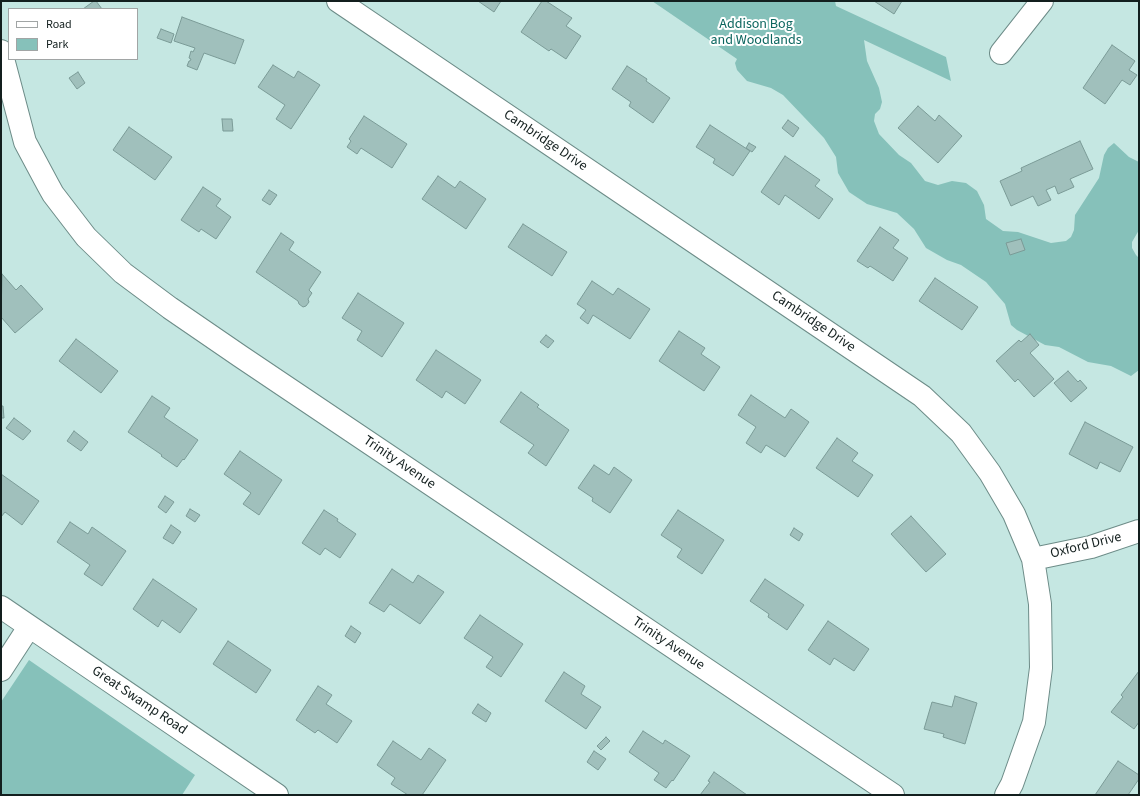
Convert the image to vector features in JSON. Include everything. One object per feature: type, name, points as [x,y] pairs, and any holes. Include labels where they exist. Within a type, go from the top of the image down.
[{"type":"street","name":"Cambridge Drive","points":[[338,1],[922,396],[962,432],[990,473],[1014,514],[1033,559],[1040,604],[1041,668],[1034,722],[1012,784],[1006,795]]},
{"type":"street","points":[[1001,53],[1042,1]]},
{"type":"street","name":"Trinity Avenue","points":[[1,51],[25,142],[50,189],[86,237],[123,273],[170,308],[240,356],[893,795]]},
{"type":"street","name":"Oxford Drive","points":[[1033,559],[1091,547],[1139,531]]},
{"type":"street","name":"Great Swamp Road","points":[[1,607],[277,795]]},
{"type":"street","points":[[1,670],[30,627]]},
{"type":"green space","name":"Addison Bog and Woodlands","points":[[652,1],[835,1],[836,6],[946,57],[951,81],[864,40],[867,61],[879,88],[882,102],[880,109],[875,114],[874,121],[879,134],[899,155],[911,163],[925,181],[938,185],[952,181],[966,183],[977,191],[984,205],[986,219],[1003,231],[1018,232],[1051,243],[1066,241],[1071,237],[1074,230],[1075,215],[1099,178],[1104,155],[1108,148],[1114,143],[1129,157],[1139,162],[1139,230],[1132,242],[1132,248],[1139,258],[1139,370],[1131,376],[1111,366],[1088,362],[1059,347],[1045,345],[1017,330],[1011,325],[1005,304],[986,282],[961,265],[947,260],[926,248],[914,229],[897,213],[867,204],[849,192],[838,173],[836,157],[824,138],[783,95],[771,88],[747,81],[737,70],[735,63],[737,59]]},
{"type":"green space","points":[[29,660],[195,775],[182,795],[1,795],[1,702]]},
{"type":"building","points":[[96,1],[101,8],[84,8]]},
{"type":"building","points":[[478,1],[501,1],[494,12]]},
{"type":"building","points":[[542,1],[546,1],[572,18],[566,26],[581,36],[566,59],[551,49],[549,51],[521,32]]},
{"type":"building","points":[[874,1],[902,1],[894,14]]},
{"type":"building","points":[[182,17],[244,40],[235,64],[204,53],[197,70],[187,66],[191,59],[189,58],[191,51],[193,52],[195,48],[174,41]]},
{"type":"building","points":[[161,29],[174,34],[171,43],[157,38]]},
{"type":"building","points":[[1112,45],[1135,61],[1129,70],[1137,75],[1130,85],[1122,80],[1105,104],[1083,88]]},
{"type":"building","points":[[273,65],[294,78],[298,71],[320,85],[291,129],[276,119],[285,105],[258,87]]},
{"type":"building","points":[[627,66],[647,79],[646,81],[670,98],[653,123],[629,106],[631,102],[612,89]]},
{"type":"building","points":[[78,72],[85,83],[77,89],[69,78]]},
{"type":"building","points":[[918,106],[935,121],[939,115],[962,136],[938,163],[898,128]]},
{"type":"building","points":[[364,116],[407,144],[392,168],[361,148],[357,154],[347,147],[351,141],[349,139]]},
{"type":"building","points":[[222,119],[232,119],[233,131],[223,131]]},
{"type":"building","points":[[788,120],[799,128],[793,137],[782,128]]},
{"type":"building","points":[[710,125],[750,151],[733,176],[713,163],[715,159],[696,147]]},
{"type":"building","points":[[129,127],[172,157],[155,180],[113,150]]},
{"type":"building","points":[[1080,141],[1093,169],[1070,179],[1074,187],[1058,194],[1055,186],[1046,190],[1051,200],[1038,206],[1033,196],[1011,206],[1000,181],[1022,171],[1021,168]]},
{"type":"building","points":[[749,143],[756,147],[752,152],[746,148]]},
{"type":"building","points":[[785,156],[820,180],[815,186],[833,199],[819,219],[785,195],[779,205],[761,192]]},
{"type":"building","points":[[438,176],[455,188],[460,181],[486,199],[466,229],[422,199]]},
{"type":"building","points":[[203,187],[221,199],[216,206],[231,217],[216,239],[201,229],[199,232],[181,220]]},
{"type":"building","points":[[269,190],[277,195],[270,205],[262,200]]},
{"type":"building","points":[[523,224],[567,252],[552,276],[508,247]]},
{"type":"building","points":[[880,227],[899,240],[893,248],[908,258],[893,281],[870,266],[868,268],[857,261]]},
{"type":"building","points":[[281,233],[294,242],[289,250],[321,272],[309,290],[312,293],[308,299],[309,302],[303,307],[298,301],[256,272]]},
{"type":"building","points":[[1021,239],[1025,250],[1010,255],[1006,243]]},
{"type":"building","points":[[2,274],[16,290],[21,285],[43,309],[15,333],[1,317]]},
{"type":"building","points":[[935,278],[978,307],[962,330],[919,301]]},
{"type":"building","points":[[592,281],[613,295],[618,288],[650,309],[630,339],[593,315],[588,324],[580,318],[586,310],[577,304]]},
{"type":"building","points":[[358,293],[404,323],[382,357],[357,340],[362,331],[342,318]]},
{"type":"building","points":[[679,331],[705,348],[701,354],[720,367],[704,391],[659,361]]},
{"type":"building","points":[[1030,334],[1039,345],[1030,353],[1054,379],[1034,397],[1018,379],[1015,382],[996,361],[1019,340],[1021,342]]},
{"type":"building","points":[[546,335],[554,341],[548,348],[540,342]]},
{"type":"building","points":[[76,339],[118,371],[101,393],[59,361]]},
{"type":"building","points":[[436,350],[481,380],[465,404],[446,391],[442,398],[416,380]]},
{"type":"building","points":[[1068,371],[1078,382],[1080,380],[1087,388],[1071,402],[1054,383]]},
{"type":"building","points":[[521,392],[539,405],[537,407],[569,430],[546,466],[528,453],[534,445],[500,422]]},
{"type":"building","points":[[751,395],[785,418],[791,409],[809,422],[785,457],[766,445],[761,453],[746,443],[756,427],[738,415]]},
{"type":"building","points":[[152,396],[170,408],[164,417],[198,440],[184,460],[183,459],[177,467],[128,432]]},
{"type":"building","points":[[1,406],[3,406],[4,418],[1,418]]},
{"type":"building","points":[[14,418],[31,431],[23,440],[6,428]]},
{"type":"building","points":[[1085,422],[1133,447],[1120,472],[1100,462],[1097,469],[1069,454]]},
{"type":"building","points":[[74,431],[88,442],[81,451],[67,441]]},
{"type":"building","points":[[837,438],[858,453],[852,461],[873,475],[858,497],[816,468]]},
{"type":"building","points":[[240,451],[282,480],[259,515],[243,504],[251,493],[224,474]]},
{"type":"building","points":[[594,465],[609,475],[614,467],[632,480],[610,513],[592,501],[593,498],[578,488]]},
{"type":"building","points":[[1,474],[39,501],[22,525],[5,512],[1,517]]},
{"type":"building","points":[[165,496],[174,502],[166,513],[158,507]]},
{"type":"building","points":[[190,509],[200,515],[195,522],[186,516]]},
{"type":"building","points":[[324,510],[356,534],[340,558],[325,548],[320,555],[302,543]]},
{"type":"building","points":[[678,510],[724,540],[702,574],[677,557],[682,549],[661,535]]},
{"type":"building","points":[[911,516],[946,554],[926,572],[891,534]]},
{"type":"building","points":[[70,522],[88,534],[92,527],[126,551],[102,586],[84,574],[90,565],[57,542]]},
{"type":"building","points":[[171,525],[181,532],[173,544],[163,538]]},
{"type":"building","points":[[794,528],[803,534],[799,541],[790,535]]},
{"type":"building","points":[[392,569],[413,583],[418,575],[444,592],[420,624],[390,604],[384,612],[369,603]]},
{"type":"building","points":[[153,579],[197,609],[180,633],[162,620],[158,627],[133,609]]},
{"type":"building","points":[[765,579],[804,605],[787,630],[768,617],[769,614],[750,601]]},
{"type":"building","points":[[480,615],[523,644],[501,677],[486,667],[493,657],[464,638]]},
{"type":"building","points":[[828,621],[869,649],[854,671],[834,658],[830,665],[808,650]]},
{"type":"building","points":[[351,626],[361,633],[355,643],[345,636]]},
{"type":"building","points":[[228,641],[271,670],[256,693],[213,664]]},
{"type":"building","points":[[1139,671],[1139,722],[1134,729],[1111,712],[1123,697],[1121,695]]},
{"type":"building","points":[[564,672],[585,686],[581,694],[601,707],[586,729],[545,701]]},
{"type":"building","points":[[318,686],[332,695],[326,704],[352,721],[337,743],[318,730],[315,733],[296,720]]},
{"type":"building","points":[[955,696],[977,703],[965,744],[943,737],[944,734],[924,729],[932,702],[952,707]]},
{"type":"building","points":[[478,704],[491,713],[486,722],[472,713]]},
{"type":"building","points":[[643,731],[663,744],[665,740],[690,756],[673,781],[672,780],[666,788],[654,780],[659,773],[629,752]]},
{"type":"building","points":[[606,737],[610,741],[601,750],[597,746]]},
{"type":"building","points":[[393,741],[421,760],[429,748],[446,760],[422,795],[408,795],[391,784],[395,778],[377,765]]},
{"type":"building","points":[[594,751],[606,759],[598,770],[587,762]]},
{"type":"building","points":[[1118,761],[1139,775],[1139,779],[1128,795],[1095,795]]},
{"type":"building","points":[[714,772],[747,795],[700,795],[710,782],[708,781]]}]
